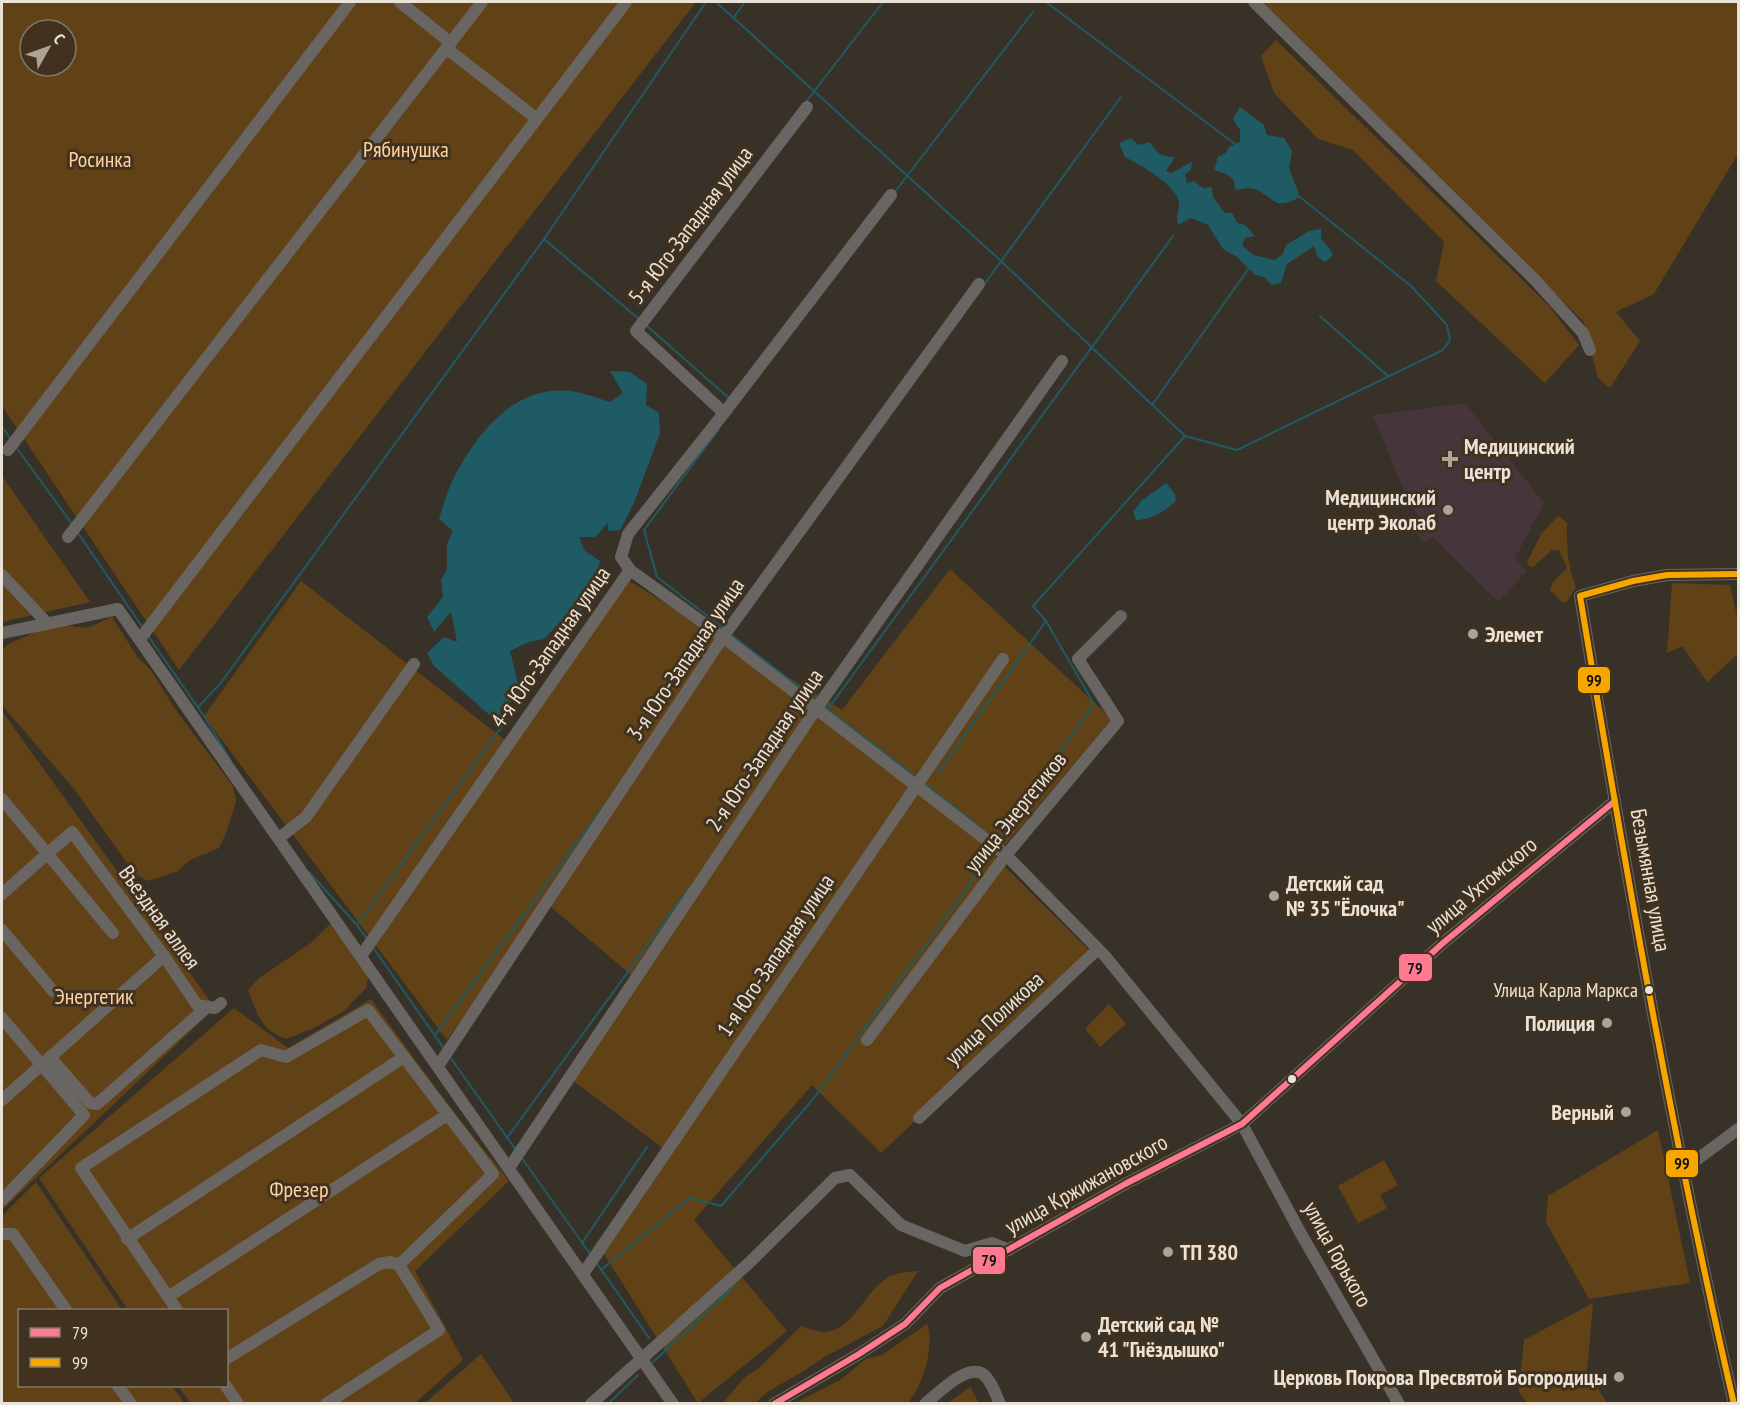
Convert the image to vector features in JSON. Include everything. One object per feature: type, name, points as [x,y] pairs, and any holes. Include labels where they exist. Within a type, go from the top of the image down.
[{"type":"street","points":[[8,450],[350,2]]},
{"type":"street","points":[[400,2],[537,119]]},
{"type":"street","points":[[68,537],[482,2]]},
{"type":"street","points":[[140,639],[626,2]]},
{"type":"street","points":[[1254,2],[1535,280],[1583,333],[1590,350]]},
{"type":"street","name":"5-я Юго-Западная улица","points":[[724,413],[636,331],[807,107]]},
{"type":"street","name":"4-я Юго-Западная улица","points":[[361,956],[630,570],[621,557],[628,534],[891,195]]},
{"type":"street","name":"3-я Юго-Западная улица","points":[[438,1066],[723,637],[979,284]]},
{"type":"street","name":"2-я Юго-Западная улица","points":[[509,1168],[816,709],[1062,361]]},
{"type":"street","name":"улица Горького","points":[[630,570],[723,637],[1006,855],[1098,949],[1242,1124],[1300,1232],[1398,1404]]},
{"type":"street","name":"Безымянная улица","points":[[1734,1404],[1683,1170],[1580,596],[1633,581],[1667,575],[1738,574]]},
{"type":"street","points":[[2,575],[47,623]]},
{"type":"street","points":[[2,633],[118,609],[673,1404]]},
{"type":"street","name":"улица Энергетиков","points":[[867,1040],[1006,855],[1118,721],[1078,659],[1121,616]]},
{"type":"street","name":"1-я Юго-Западная улица","points":[[583,1274],[1003,659]]},
{"type":"street","points":[[279,838],[306,817],[414,664]]},
{"type":"street","points":[[2,799],[113,933]]},
{"type":"street","name":"улица Ухтомского","points":[[1242,1124],[1443,943],[1615,801]]},
{"type":"street","name":"Въездная аллея","points":[[47,854],[72,832],[164,956],[197,1005],[207,1007]]},
{"type":"street","points":[[2,894],[47,854]]},
{"type":"street","points":[[2,930],[53,991]]},
{"type":"street","name":"улица Поликова","points":[[919,1118],[1098,949]]},
{"type":"street","points":[[2,1100],[164,956]]},
{"type":"street","points":[[2,1018],[90,1103],[97,1104],[207,1007],[215,1008],[221,1003]]},
{"type":"street","points":[[176,1309],[81,1168],[261,1050],[286,1057],[368,1010],[493,1174],[399,1265]]},
{"type":"street","points":[[128,1239],[404,1057]]},
{"type":"street","points":[[2,1200],[84,1114],[46,1060]]},
{"type":"street","points":[[433,1095],[451,1086]]},
{"type":"street","points":[[168,1297],[447,1115]]},
{"type":"street","name":"улица Кржижановского","points":[[774,1404],[905,1324],[940,1288],[1125,1184],[1242,1124]]},
{"type":"street","points":[[1683,1170],[1738,1130]]},
{"type":"street","points":[[591,1404],[749,1263],[835,1178],[850,1175],[901,1225],[965,1251],[992,1243],[1009,1250]]},
{"type":"street","points":[[2,1233],[13,1234],[65,1309]]},
{"type":"street","points":[[228,1358],[379,1264],[390,1262],[399,1265],[439,1330],[326,1404]]},
{"type":"street","points":[[926,1404],[946,1386],[971,1371],[982,1374],[1000,1404]]},
{"type":"street","points":[[119,1387],[131,1404]]},
{"type":"street","points":[[227,1387],[237,1404]]},
{"type":"shaded area","name":"Медицинский центр","points":[[1465,403],[1544,503],[1515,558],[1527,571],[1499,602],[1432,537],[1424,543],[1411,527],[1421,518],[1410,506],[1373,415]]},
{"type":"green space","name":"Рябинушка","points":[[2,2],[696,2],[179,670],[2,406]]},
{"type":"green space","points":[[1259,2],[1738,2],[1738,154],[1654,294],[1616,312],[1640,341],[1610,388],[1598,378],[1584,322]]},
{"type":"green space","points":[[1276,40],[1549,306],[1579,345],[1545,383],[1436,281],[1444,242],[1353,150],[1318,139],[1274,93],[1261,56]]},
{"type":"green space","points":[[2,476],[90,602],[2,622]]},
{"type":"green space","points":[[1558,516],[1567,523],[1568,556],[1576,587],[1567,602],[1563,603],[1550,590],[1553,582],[1567,568],[1559,550],[1552,550],[1533,567],[1527,562],[1541,534]]},
{"type":"green space","points":[[950,569],[1112,719],[995,857],[1093,954],[881,1153],[812,1085],[694,1220],[787,1331],[698,1403],[599,1246],[664,1149],[568,1077],[636,979],[545,902],[447,1040],[204,716],[301,581],[505,740],[621,576],[842,710]]},
{"type":"green space","points":[[1672,583],[1730,585],[1738,621],[1738,654],[1707,682],[1682,646],[1667,653]]},
{"type":"green space","points":[[112,617],[138,658],[150,669],[177,712],[233,786],[236,802],[219,848],[190,860],[178,871],[148,881],[134,873],[74,789],[2,705],[2,650],[10,643],[55,624],[87,628]]},
{"type":"green space","name":"Энергетик","points":[[2,711],[215,1008],[2,1210]]},
{"type":"green space","points":[[330,924],[369,973],[366,988],[344,1011],[316,1027],[286,1039],[270,1030],[261,1020],[248,990],[259,978],[311,943]]},
{"type":"green space","name":"Фрезер","points":[[371,999],[449,1106],[509,1181],[415,1271],[463,1360],[415,1403],[191,1404],[179,1387],[228,1387],[228,1309],[127,1309],[39,1178],[234,1008],[288,1048]]},
{"type":"green space","points":[[1109,1004],[1126,1024],[1100,1047],[1085,1029]]},
{"type":"green space","points":[[1658,1130],[1690,1283],[1589,1299],[1546,1222],[1548,1196]]},
{"type":"green space","points":[[1384,1160],[1398,1185],[1380,1195],[1387,1208],[1358,1223],[1338,1186]]},
{"type":"green space","points":[[36,1182],[121,1309],[18,1309],[18,1387],[173,1387],[184,1403],[2,1404],[2,1216]]},
{"type":"green space","points":[[918,1271],[883,1326],[824,1357],[769,1391],[755,1403],[723,1403],[745,1377],[759,1368],[801,1326],[821,1332],[834,1330],[851,1318],[879,1284],[887,1278],[898,1273]]},
{"type":"green space","points":[[1593,1303],[1587,1372],[1607,1403],[1527,1403],[1519,1392],[1524,1340]]},
{"type":"green space","points":[[927,1324],[930,1344],[926,1365],[923,1376],[908,1403],[795,1403],[840,1380],[866,1359],[882,1355]]},
{"type":"green space","points":[[481,1354],[514,1403],[425,1403]]},
{"type":"green space","points":[[970,1387],[979,1403],[948,1403]]},
{"type":"water","points":[[1240,107],[1264,125],[1267,135],[1284,138],[1292,151],[1289,168],[1300,197],[1280,203],[1255,189],[1235,190],[1234,180],[1214,170],[1218,157],[1226,153],[1229,147],[1240,142],[1240,130],[1233,119]]},
{"type":"water","points":[[1131,138],[1138,145],[1150,142],[1160,154],[1175,157],[1166,171],[1171,173],[1192,162],[1191,169],[1185,174],[1187,183],[1194,181],[1203,188],[1212,187],[1213,197],[1225,213],[1232,213],[1237,223],[1245,225],[1255,236],[1245,238],[1242,246],[1254,255],[1274,260],[1283,254],[1286,245],[1309,231],[1321,229],[1321,239],[1333,255],[1325,262],[1317,256],[1314,246],[1287,264],[1281,283],[1272,285],[1264,277],[1254,274],[1237,257],[1223,249],[1208,225],[1191,218],[1178,225],[1179,202],[1171,188],[1125,157],[1119,143]]},
{"type":"water","points":[[610,371],[630,372],[647,384],[646,405],[659,413],[660,433],[634,503],[620,530],[608,531],[608,523],[595,537],[579,537],[585,551],[600,561],[595,589],[582,610],[561,621],[544,639],[529,642],[510,651],[521,696],[500,708],[502,726],[434,666],[427,653],[444,637],[457,642],[451,612],[434,632],[427,617],[443,597],[441,579],[447,570],[447,544],[453,531],[439,519],[451,484],[468,453],[491,424],[504,412],[534,395],[558,390],[588,395],[610,402],[623,393]]},
{"type":"water","points":[[1166,483],[1175,494],[1176,501],[1158,514],[1136,520],[1133,512],[1141,501]]},
{"type":"waterway","points":[[198,707],[220,684],[544,239],[706,2]]},
{"type":"waterway","points":[[716,2],[1001,261],[1185,436],[1237,450],[1443,350],[1450,340],[1447,325],[1411,286],[1300,197]]},
{"type":"waterway","points":[[734,17],[745,2]]},
{"type":"waterway","points":[[805,103],[883,2]]},
{"type":"waterway","points":[[1046,2],[1235,144]]},
{"type":"waterway","points":[[894,193],[1033,12]]},
{"type":"waterway","points":[[983,286],[1121,97]]},
{"type":"waterway","points":[[828,709],[1173,236]]},
{"type":"waterway","points":[[544,239],[640,320]]},
{"type":"waterway","points":[[1152,405],[1249,268]]},
{"type":"waterway","points":[[1320,316],[1388,376]]},
{"type":"waterway","points":[[647,326],[730,399]]},
{"type":"waterway","points":[[2,427],[10,438]]},
{"type":"waterway","points":[[719,429],[644,530],[657,577],[723,628]]},
{"type":"waterway","points":[[925,784],[997,841],[1094,704],[1046,621],[1033,606],[1185,436]]},
{"type":"waterway","points":[[16,447],[72,524]]},
{"type":"waterway","points":[[78,533],[143,628]]},
{"type":"waterway","points":[[938,773],[1046,621]]},
{"type":"waterway","points":[[730,634],[816,700]]},
{"type":"waterway","points":[[148,636],[204,716],[231,761]]},
{"type":"waterway","points":[[822,705],[918,779]]},
{"type":"waterway","points":[[357,925],[502,726]]},
{"type":"waterway","points":[[435,1035],[606,803]]},
{"type":"waterway","points":[[601,1270],[690,1198],[721,1206],[814,1098],[988,859]]},
{"type":"waterway","points":[[308,871],[367,939]]},
{"type":"waterway","points":[[507,1138],[689,888]]},
{"type":"waterway","points":[[372,946],[445,1050]]},
{"type":"waterway","points":[[450,1057],[516,1150]]},
{"type":"waterway","points":[[582,1243],[647,1147]]},
{"type":"waterway","points":[[521,1157],[591,1255]]},
{"type":"waterway","points":[[596,1262],[649,1338]]},
{"type":"waterway","points":[[653,1362],[736,1285]]},
{"type":"waterway","points":[[608,1404],[638,1375]]},
{"type":"transit line","name":"99","points":[[1734,1404],[1670,1102],[1614,799],[1580,596],[1633,581],[1667,575],[1738,574]]},
{"type":"transit line","name":"79","points":[[774,1404],[905,1324],[940,1288],[1125,1184],[1242,1124],[1443,943],[1615,801]]},
{"type":"place","name":"Медицинский центр","points":[[1450,459]]},
{"type":"place","name":"Медицинский центр Эколаб","points":[[1448,510]]},
{"type":"place","name":"Элемет","points":[[1473,634]]},
{"type":"place","name":"Детский сад № 35 \"Ёлочка\"","points":[[1274,896]]},
{"type":"place","name":"Улица Карла Маркса","points":[[1649,990]]},
{"type":"place","name":"Полиция","points":[[1607,1023]]},
{"type":"place","name":"Верный","points":[[1626,1112]]},
{"type":"place","name":"ТП 380","points":[[1168,1252]]},
{"type":"place","name":"Детский сад № 41 \"Гнёздышко\"","points":[[1086,1337]]},
{"type":"place","name":"Церковь Покрова Пресвятой Богородицы","points":[[1619,1377]]},
{"type":"park label","name":"Росинка","points":[[100,159]]}]
